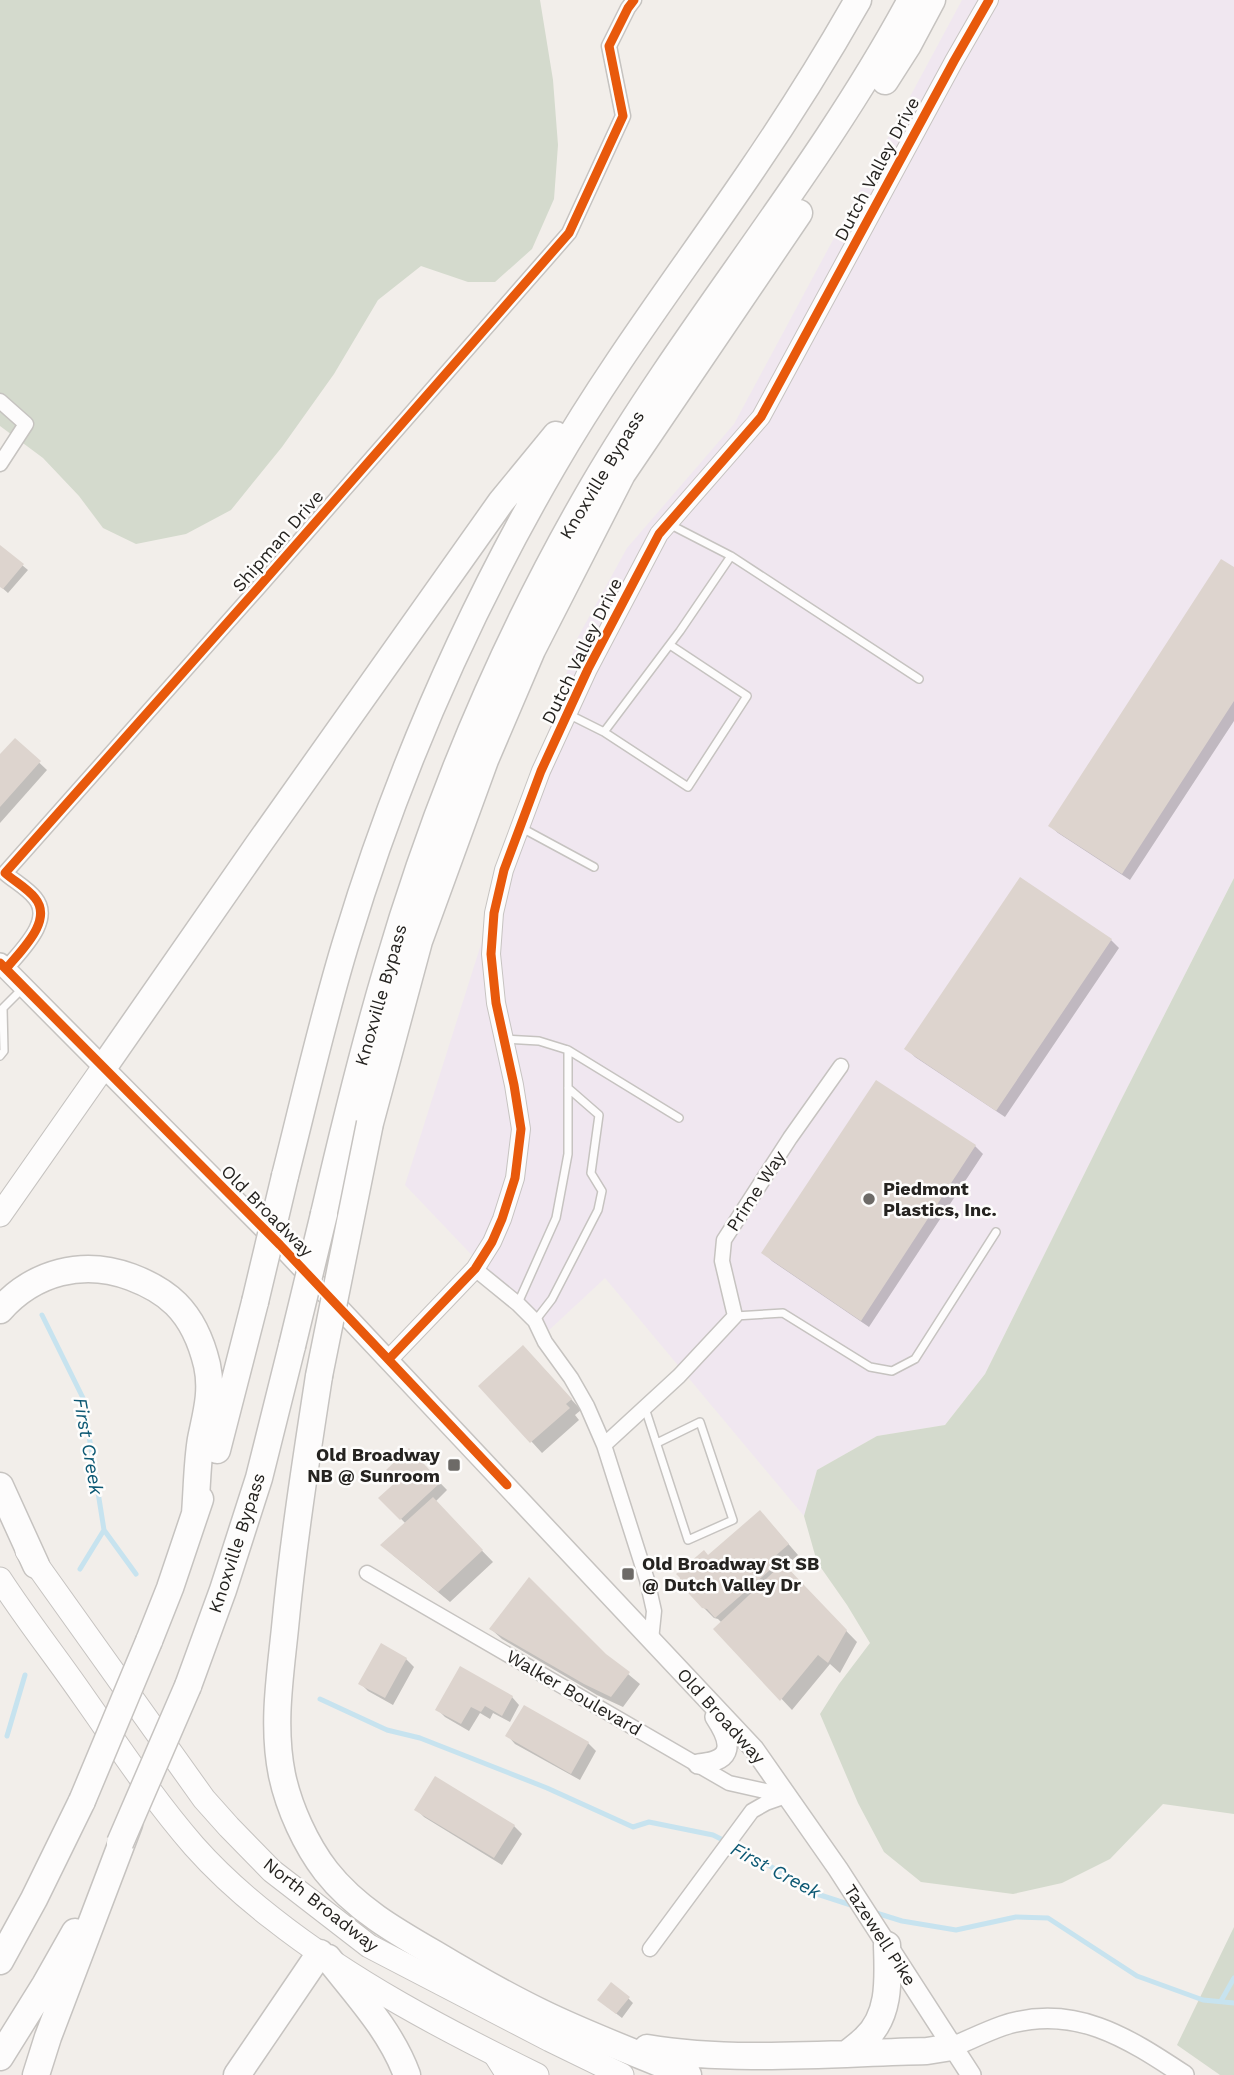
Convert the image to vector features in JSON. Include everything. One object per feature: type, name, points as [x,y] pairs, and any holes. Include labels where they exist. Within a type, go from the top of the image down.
[{"type":"highway","points":[[0,1961],[82,1801],[170,1588],[214,1463],[320,1033],[347,939],[406,768],[507,548],[580,419],[807,87],[858,0]]},
{"type":"highway","name":"Knoxville Bypass","points":[[0,2057],[83,1917],[120,1843],[188,1685],[223,1590],[258,1478],[356,1077],[387,968],[448,791],[519,625],[593,486],[627,431],[832,133],[911,0]]},
{"type":"highway","points":[[688,2075],[540,2012],[473,1977],[381,1922],[359,1905],[326,1871],[295,1815],[282,1777],[278,1750],[278,1693],[294,1535],[319,1376],[370,1123],[419,941],[485,760],[532,650],[622,474],[821,182],[908,45],[932,0]]},
{"type":"highway","points":[[103,1068],[501,502],[626,349]]},
{"type":"highway","points":[[0,1310],[26,1287],[46,1276],[65,1270],[91,1268],[118,1272],[139,1280],[160,1290],[177,1305],[195,1332],[208,1369],[208,1415],[201,1439],[195,1514]]},
{"type":"highway","points":[[0,1486],[36,1565]]},
{"type":"highway","points":[[36,2075],[135,1807]]},
{"type":"highway","points":[[848,2053],[865,2039],[880,2018],[888,1982],[881,1935]]},
{"type":"highway","points":[[237,2075],[324,1956],[379,2023],[407,2075]]},
{"type":"highway","points":[[606,2040],[691,2053],[762,2055],[928,2051],[952,2047]]},
{"type":"main road","name":"Old Broadway","points":[[3,966],[280,1245],[389,1359],[754,1749],[788,1796]]},
{"type":"main road","points":[[0,1215],[103,1068]]},
{"type":"main road","name":"North Broadway","points":[[0,1507],[36,1565],[204,1799],[272,1871],[369,1946],[622,2075]]},
{"type":"main road","name":"North Broadway","points":[[0,1579],[127,1759],[195,1847],[271,1917],[324,1956],[429,2020],[537,2075]]},
{"type":"main road","points":[[695,1687],[722,1729],[728,1744],[727,1751],[717,1760],[698,1764]]},
{"type":"main road","name":"Tazewell Pike","points":[[788,1796],[853,1891],[971,2075]]},
{"type":"main road","points":[[324,1956],[328,1916]]},
{"type":"main road","points":[[952,2047],[1004,2025],[1037,2018],[1066,2020],[1108,2029],[1144,2048],[1184,2075]]},
{"type":"street","name":"Shipman Drive","points":[[3,966],[38,927],[42,915],[37,899],[2,871],[276,567],[569,233],[623,116],[609,46],[634,0]]},
{"type":"street","name":"Dutch Valley Drive","points":[[389,1359],[475,1269],[492,1242],[515,1178],[520,1129],[514,1085],[496,1003],[491,954],[494,913],[504,870],[541,771],[588,669],[652,546],[668,523],[761,417],[989,0]]},
{"type":"street","points":[[0,401],[26,424],[0,464]]},
{"type":"street","name":"Prime Way","points":[[735,1316],[722,1261],[724,1240],[790,1138],[841,1066]]},
{"type":"street","points":[[475,1269],[535,1321],[545,1342],[587,1406],[604,1445],[648,1580],[654,1611],[651,1640]]},
{"type":"street","points":[[604,1445],[679,1376],[735,1316]]},
{"type":"street","name":"Walker Boulevard","points":[[367,1573],[729,1783],[788,1796]]},
{"type":"street","points":[[650,1949],[752,1811],[788,1796]]},
{"type":"street","points":[[491,2053],[505,2075]]},
{"type":"lane","points":[[668,523],[731,556],[919,679]]},
{"type":"lane","points":[[604,732],[670,645],[731,556]]},
{"type":"lane","points":[[568,713],[604,732],[688,787],[747,696],[670,645]]},
{"type":"lane","points":[[519,827],[594,867]]},
{"type":"lane","points":[[0,1056],[4,1051],[3,1008],[24,988]]},
{"type":"lane","points":[[503,1039],[538,1041],[568,1050],[678,1118]]},
{"type":"lane","points":[[518,1304],[555,1218],[568,1154],[568,1050]]},
{"type":"lane","points":[[535,1321],[552,1299],[598,1210],[602,1191],[591,1173],[598,1115],[568,1088]]},
{"type":"lane","points":[[735,1316],[783,1314],[870,1367],[892,1371],[915,1359],[996,1232]]},
{"type":"lane","points":[[645,1407],[688,1540],[733,1520],[700,1422],[657,1443]]},
{"type":"shaded area","points":[[0,0],[540,0],[553,80],[558,145],[554,199],[532,249],[495,282],[468,282],[421,266],[378,300],[334,374],[282,447],[231,510],[186,534],[136,544],[103,528],[79,496],[43,458],[0,426]]},
{"type":"shaded area","points":[[962,0],[1234,0],[1234,878],[985,1374],[945,1425],[877,1436],[817,1470],[804,1516],[605,1278],[546,1333],[405,1185],[578,637],[627,548],[734,424]]},
{"type":"shaded area","points":[[1234,878],[1234,1814],[1163,1804],[1110,1859],[1062,1883],[1013,1894],[921,1882],[884,1852],[858,1803],[820,1714],[870,1643],[817,1562],[804,1516],[817,1470],[877,1436],[945,1425],[985,1374]]},
{"type":"shaded area","points":[[1234,1927],[1234,2075],[1220,2075],[1177,2045]]},
{"type":"building","points":[[0,545],[24,564],[3,589],[0,587]]},
{"type":"building","points":[[1221,559],[1234,567],[1234,701],[1122,874],[1048,826]]},
{"type":"building","points":[[15,738],[41,761],[0,807],[0,754]]},
{"type":"building","points":[[1020,877],[1112,939],[996,1111],[904,1049]]},
{"type":"building","name":"Piedmont Plastics, Inc.","points":[[876,1080],[976,1145],[861,1321],[761,1253]]},
{"type":"building","points":[[523,1345],[572,1399],[566,1404],[570,1408],[530,1443],[478,1386]]},
{"type":"building","points":[[409,1448],[441,1482],[400,1520],[378,1498],[397,1481],[386,1470]]},
{"type":"building","points":[[433,1497],[483,1550],[438,1592],[380,1545]]},
{"type":"building","points":[[760,1510],[789,1544],[773,1558],[778,1563],[715,1618],[679,1583],[680,1578],[676,1574],[704,1550],[708,1555]]},
{"type":"building","points":[[783,1563],[847,1630],[828,1663],[818,1655],[780,1701],[713,1629]]},
{"type":"building","points":[[529,1577],[606,1654],[630,1672],[611,1697],[489,1629]]},
{"type":"building","points":[[381,1643],[407,1658],[385,1698],[358,1684]]},
{"type":"building","points":[[460,1666],[513,1696],[502,1716],[485,1706],[481,1712],[471,1707],[461,1724],[435,1710]]},
{"type":"building","points":[[524,1705],[589,1742],[571,1774],[505,1736]]},
{"type":"building","points":[[435,1776],[515,1825],[494,1858],[414,1810]]},
{"type":"building","points":[[611,1982],[630,1997],[616,2014],[597,2000]]},
{"type":"waterway","name":"First Creek","points":[[42,1315],[83,1398],[104,1530],[136,1574]]},
{"type":"waterway","points":[[80,1569],[104,1530]]},
{"type":"waterway","points":[[7,1736],[25,1675]]},
{"type":"waterway","name":"First Creek","points":[[320,1699],[387,1730],[420,1738],[547,1788],[633,1827],[649,1822],[713,1835],[817,1894],[854,1906]]},
{"type":"waterway","name":"First Creek","points":[[873,1912],[902,1921],[956,1930],[1016,1917],[1048,1918],[1137,1976],[1203,2000],[1234,2003]]},
{"type":"waterway","points":[[1221,2001],[1234,1978]]},
{"type":"cycle path","points":[[6,969],[38,926],[40,907],[28,891],[5,873],[569,233],[623,116],[609,46],[634,0]]},
{"type":"cycle path","points":[[389,1359],[475,1269],[492,1242],[515,1178],[521,1129],[496,1003],[491,954],[494,913],[504,870],[541,771],[588,669],[659,534],[761,417],[989,0]]},
{"type":"cycle path","points":[[0,963],[280,1245],[507,1485]]},
{"type":"place","name":"Piedmont Plastics, Inc.","points":[[869,1199]]},
{"type":"place","name":"Old Broadway NB @ Sunroom","points":[[454,1465]]},
{"type":"place","name":"Old Broadway St SB @ Dutch Valley Dr","points":[[628,1574]]}]
